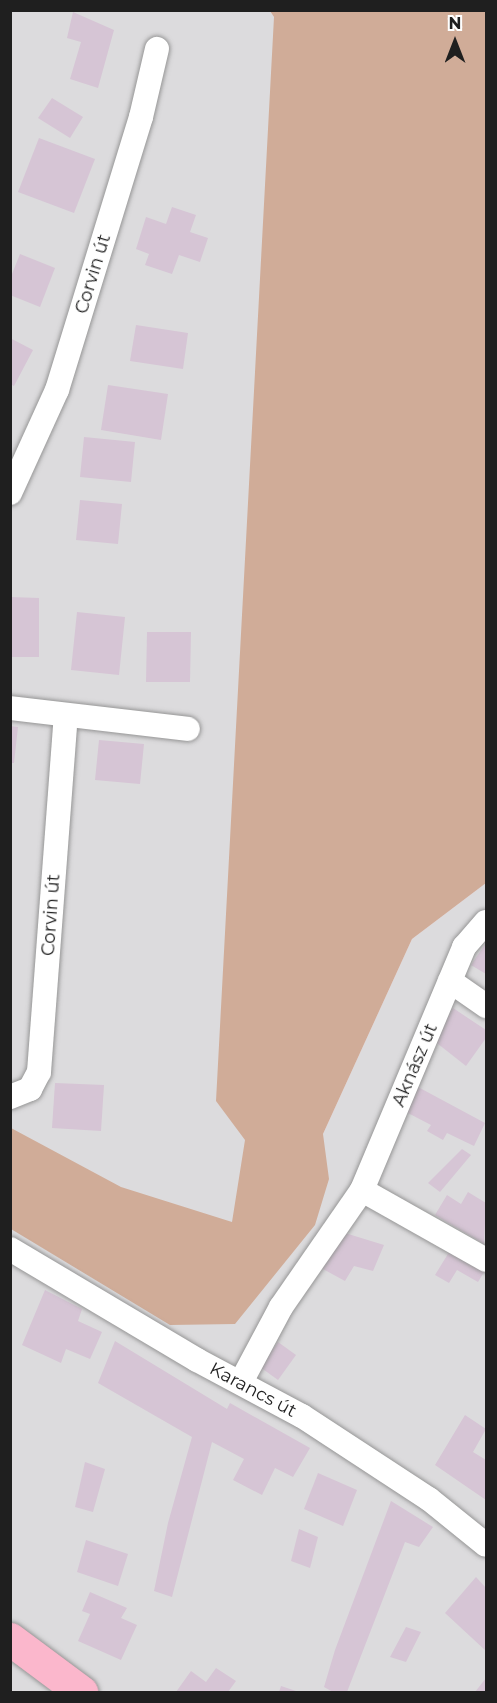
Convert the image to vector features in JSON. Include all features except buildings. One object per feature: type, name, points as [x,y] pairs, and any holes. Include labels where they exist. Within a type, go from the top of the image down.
[{"type":"main road","points":[[10,1639],[81,1692]]},
{"type":"street","name":"Corvin út","points":[[10,493],[57,390],[141,117],[157,49]]},
{"type":"street","points":[[10,708],[188,729]]},
{"type":"street","name":"Corvin út","points":[[10,1097],[30,1089],[39,1072],[66,716]]},
{"type":"street","name":"Aknász út","points":[[241,1382],[281,1307],[362,1190],[464,947],[486,922]]},
{"type":"street","points":[[450,981],[486,1006]]},
{"type":"street","points":[[362,1190],[486,1260]]},
{"type":"street","name":"Karancs út","points":[[10,1249],[197,1360],[302,1416],[429,1499],[486,1545]]},
{"type":"shaded area","points":[[11,11],[270,11],[274,17],[323,1134],[412,939],[486,883],[486,1692],[11,1692]]},
{"type":"shaded area","points":[[270,11],[486,11],[486,883],[412,939],[323,1134],[329,1179],[315,1225],[235,1324],[170,1325],[11,1229],[11,1128],[121,1187],[232,1222],[245,1140],[216,1101],[274,17]]}]
